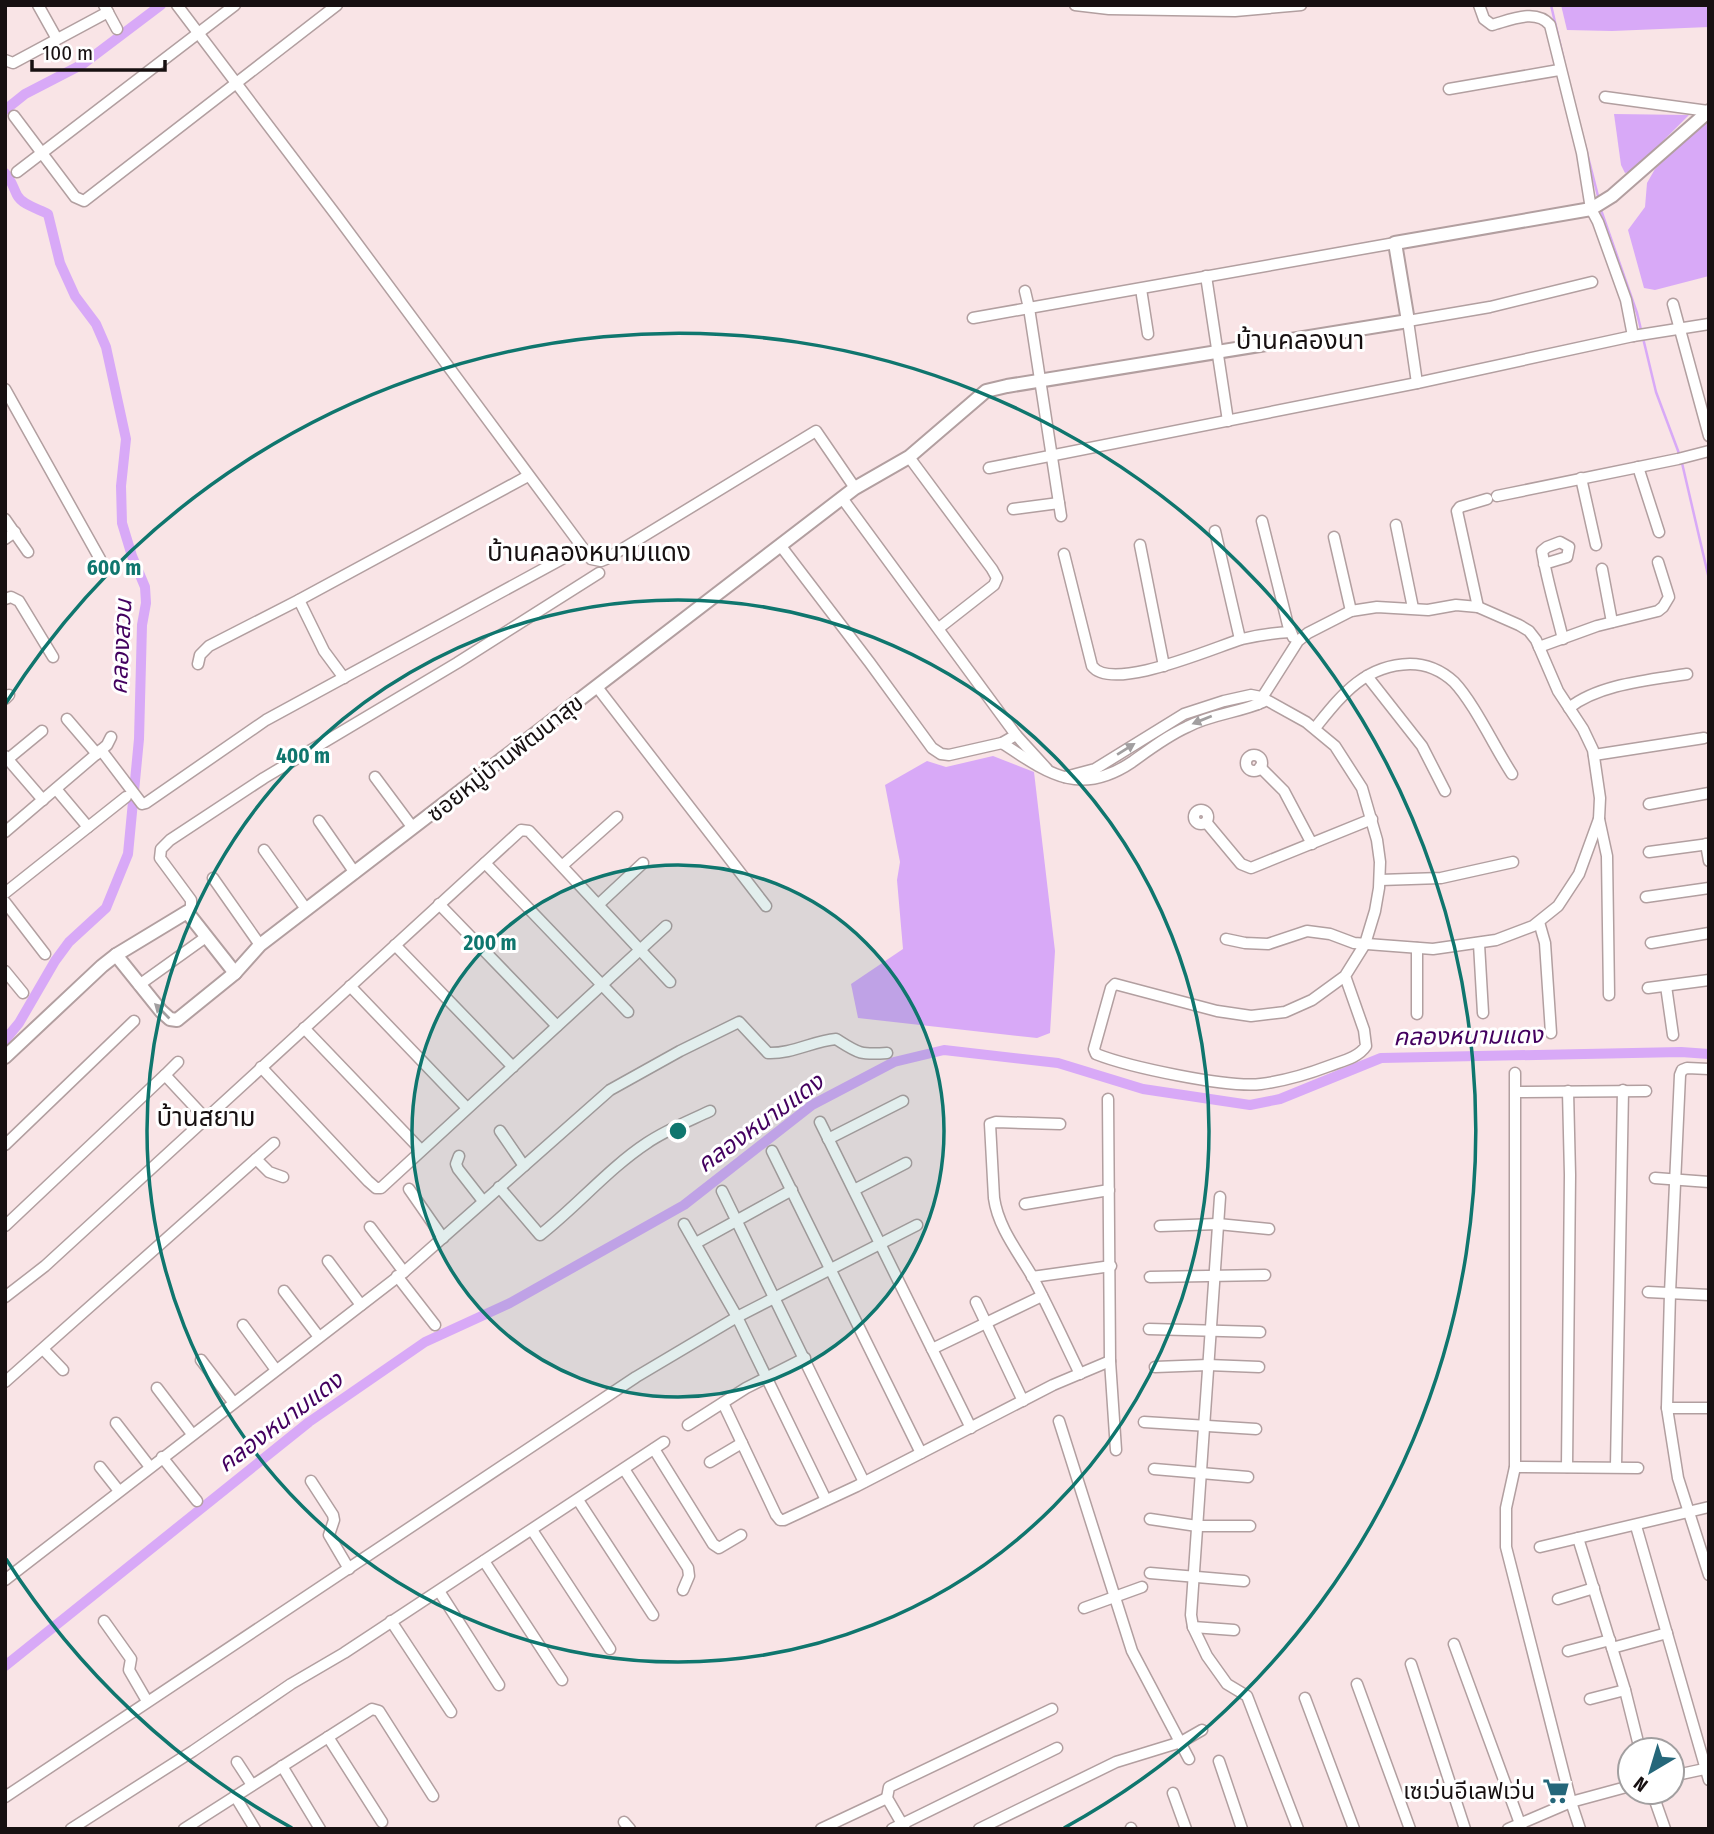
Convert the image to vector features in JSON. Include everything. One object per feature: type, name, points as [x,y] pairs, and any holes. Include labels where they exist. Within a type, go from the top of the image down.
[{"type":"street","points":[[38,5],[57,39]]},
{"type":"street","points":[[17,172],[235,5]]},
{"type":"street","points":[[14,116],[75,197],[84,201],[337,5]]},
{"type":"street","points":[[1075,5],[1097,9],[1235,10],[1301,5]]},
{"type":"street","points":[[1479,5],[1484,19],[1492,25],[1526,17],[1544,18],[1550,25],[1559,70],[1582,153],[1591,209],[1640,336]]},
{"type":"street","points":[[178,7],[591,559],[606,559],[816,430],[855,488]]},
{"type":"street","points":[[5,60],[13,63],[106,9],[117,29]]},
{"type":"street","points":[[1449,89],[1559,70]]},
{"type":"street","points":[[1605,97],[1708,111]]},
{"type":"street","points":[[973,318],[1591,209],[1612,196],[1708,111]]},
{"type":"street","points":[[1395,243],[1417,383]]},
{"type":"street","points":[[1206,276],[1228,421]]},
{"type":"street","points":[[1408,321],[1490,307],[1592,282]]},
{"type":"street","points":[[1141,289],[1148,334]]},
{"type":"street","points":[[1025,290],[1061,516]]},
{"type":"street","points":[[1673,304],[1709,436]]},
{"type":"street","name":"ซอยหมู่บ้านพัฒนาสุข","points":[[116,955],[164,1014],[177,1020],[235,973],[260,945],[306,908],[855,488],[909,457],[986,391],[1408,321]]},
{"type":"street","points":[[989,468],[1709,324]]},
{"type":"street","points":[[5,389],[100,559]]},
{"type":"street","points":[[1478,607],[1457,511],[1460,507],[1492,497],[1709,451]]},
{"type":"street","points":[[909,457],[997,578],[994,585],[939,628]]},
{"type":"street","points":[[1638,467],[1659,532]]},
{"type":"street","points":[[198,664],[200,655],[209,646],[528,477]]},
{"type":"street","points":[[1581,478],[1596,545]]},
{"type":"street","points":[[842,498],[1016,735],[1047,769]]},
{"type":"street","points":[[1013,509],[1059,503]]},
{"type":"street","points":[[5,519],[28,552]]},
{"type":"street","points":[[1262,521],[1290,632],[1296,644]]},
{"type":"street","points":[[1396,525],[1413,608]]},
{"type":"street","points":[[1215,531],[1240,639]]},
{"type":"street","points":[[5,539],[15,533]]},
{"type":"street","points":[[1334,537],[1351,611]]},
{"type":"street","points":[[780,545],[932,748],[941,754],[949,755],[1002,743],[1016,735]]},
{"type":"street","points":[[1140,545],[1164,666]]},
{"type":"street","points":[[67,719],[142,803],[148,802],[266,720],[582,548]]},
{"type":"street","points":[[1064,554],[1080,625],[1095,671],[1100,673],[1126,673],[1164,666],[1240,639],[1290,632]]},
{"type":"street","points":[[1539,647],[1612,622],[1658,611],[1669,597],[1658,562]]},
{"type":"street","points":[[1544,564],[1563,639]]},
{"type":"street","points":[[1602,569],[1612,622]]},
{"type":"street","points":[[5,1057],[116,955],[191,907],[191,900],[160,858],[161,849],[170,840],[264,778],[457,663],[599,573]]},
{"type":"street","points":[[5,599],[14,597],[19,601],[53,657]]},
{"type":"street","points":[[299,600],[324,651],[344,678]]},
{"type":"street","points":[[1264,701],[1296,644],[1308,633],[1351,611],[1377,607],[1478,607],[1529,631],[1558,691],[1583,729],[1594,755],[1600,798],[1599,819],[1607,856],[1609,995]]},
{"type":"street","points":[[1315,728],[1340,697],[1367,676],[1388,665],[1416,664],[1450,678],[1464,695],[1511,774]]},
{"type":"street","points":[[1569,708],[1592,694],[1647,680],[1687,674]]},
{"type":"street","points":[[1367,676],[1422,746],[1445,791]]},
{"type":"street","points":[[597,687],[766,906]]},
{"type":"street","points":[[1002,743],[1035,765],[1086,782],[1107,776],[1186,727],[1217,714],[1264,701],[1289,710],[1315,728],[1335,746],[1351,767],[1362,788],[1377,840],[1380,880],[1375,911],[1365,944],[1345,976],[1312,1000],[1285,1013],[1267,1015],[1217,1011],[1115,984],[1111,988],[1094,1052],[1200,1079],[1238,1083],[1259,1084],[1315,1072],[1357,1055],[1366,1045],[1364,1030],[1345,976]]},
{"type":"street","points":[[42,731],[7,757],[43,800]]},
{"type":"street","points":[[6,829],[99,752],[111,737]]},
{"type":"street","points":[[1594,755],[1704,738]]},
{"type":"street","points":[[1260,767],[1284,791],[1312,845]]},
{"type":"street","points":[[375,776],[413,828]]},
{"type":"street","points":[[56,789],[88,827]]},
{"type":"street","points":[[1649,804],[1709,793]]},
{"type":"street","points":[[5,892],[126,797]]},
{"type":"street","points":[[563,865],[617,817]]},
{"type":"street","points":[[1206,822],[1241,864],[1247,867],[1258,866],[1371,819]]},
{"type":"street","points":[[1226,939],[1268,944],[1307,931],[1365,944],[1417,948],[1452,948],[1496,940],[1539,922],[1558,906],[1579,874],[1599,819]]},
{"type":"street","points":[[319,821],[355,871]]},
{"type":"street","points":[[5,1297],[45,1266],[517,832],[525,830],[563,865],[670,982]]},
{"type":"street","points":[[1649,852],[1707,844],[1709,862]]},
{"type":"street","points":[[264,850],[306,908]]},
{"type":"street","points":[[1380,880],[1441,877],[1514,862]]},
{"type":"street","points":[[485,863],[628,1012]]},
{"type":"street","points":[[599,904],[643,863]]},
{"type":"street","points":[[213,877],[260,945]]},
{"type":"street","points":[[1646,897],[1709,888]]},
{"type":"street","points":[[5,902],[45,954]]},
{"type":"street","points":[[439,904],[557,1026]]},
{"type":"street","points":[[187,912],[235,973]]},
{"type":"street","points":[[1539,922],[1545,943],[1551,1033]]},
{"type":"street","points":[[261,1067],[358,1171],[376,1188],[383,1186],[666,926]]},
{"type":"street","points":[[1651,943],[1709,933]]},
{"type":"street","points":[[139,985],[206,937]]},
{"type":"street","points":[[1479,944],[1483,1013]]},
{"type":"street","points":[[395,945],[513,1067]]},
{"type":"street","points":[[1417,948],[1417,1014]]},
{"type":"street","points":[[5,971],[23,993]]},
{"type":"street","points":[[1648,988],[1709,980]]},
{"type":"street","points":[[350,986],[467,1108]]},
{"type":"street","points":[[1666,986],[1673,1035]]},
{"type":"street","points":[[5,1145],[134,1021]]},
{"type":"street","points":[[5,1580],[400,1274],[619,1084],[739,1022],[768,1053],[788,1052],[818,1041],[836,1039],[856,1052],[869,1055],[887,1053]]},
{"type":"street","points":[[304,1028],[421,1150]]},
{"type":"street","points":[[5,1226],[178,1062]]},
{"type":"street","points":[[1709,1069],[1687,1068],[1682,1070],[1680,1075],[1667,1408],[1678,1478],[1709,1575]]},
{"type":"street","points":[[1515,1073],[1515,1467],[1506,1508],[1506,1547],[1580,1829]]},
{"type":"street","points":[[165,1075],[206,1119]]},
{"type":"street","points":[[1616,1466],[1623,1090]]},
{"type":"street","points":[[1516,1091],[1646,1091]]},
{"type":"street","points":[[1567,1467],[1570,1175],[1568,1091]]},
{"type":"street","points":[[1108,1099],[1110,1361],[1116,1450]]},
{"type":"street","points":[[828,1139],[903,1101]]},
{"type":"street","points":[[499,1187],[540,1235],[570,1212],[647,1143],[710,1111]]},
{"type":"street","points":[[820,1122],[971,1428]]},
{"type":"street","points":[[1060,1124],[996,1122],[989,1126],[996,1210],[1080,1374]]},
{"type":"street","points":[[500,1131],[524,1166]]},
{"type":"street","points":[[5,1382],[274,1143]]},
{"type":"street","points":[[772,1151],[921,1453]]},
{"type":"street","points":[[459,1156],[456,1164],[458,1168],[483,1201]]},
{"type":"street","points":[[256,1159],[269,1172],[283,1177]]},
{"type":"street","points":[[854,1190],[906,1163]]},
{"type":"street","points":[[1655,1178],[1709,1182]]},
{"type":"street","points":[[409,1189],[443,1238]]},
{"type":"street","points":[[696,1243],[792,1190]]},
{"type":"street","points":[[1025,1204],[1109,1190]]},
{"type":"street","points":[[722,1191],[864,1482]]},
{"type":"street","points":[[1220,1197],[1197,1526],[1193,1627],[1206,1656],[1227,1684],[1248,1696],[1298,1829]]},
{"type":"street","points":[[684,1224],[737,1317],[826,1500]]},
{"type":"street","points":[[1160,1226],[1218,1224],[1269,1229]]},
{"type":"street","points":[[5,1797],[621,1386],[737,1317],[917,1225]]},
{"type":"street","points":[[369,1227],[435,1325]]},
{"type":"street","points":[[328,1261],[361,1305]]},
{"type":"street","points":[[1032,1278],[1111,1266]]},
{"type":"street","points":[[1150,1277],[1265,1275]]},
{"type":"street","points":[[284,1291],[319,1337]]},
{"type":"street","points":[[1648,1292],[1709,1295]]},
{"type":"street","points":[[932,1349],[1042,1296]]},
{"type":"street","points":[[975,1302],[1023,1401]]},
{"type":"street","points":[[243,1325],[276,1370]]},
{"type":"street","points":[[1149,1329],[1260,1332]]},
{"type":"street","points":[[43,1349],[63,1370]]},
{"type":"street","points":[[688,1425],[805,1359]]},
{"type":"street","points":[[201,1360],[233,1402]]},
{"type":"street","points":[[723,1403],[780,1520],[789,1519],[1023,1401],[1110,1361]]},
{"type":"street","points":[[1155,1367],[1259,1367]]},
{"type":"street","points":[[157,1388],[192,1434]]},
{"type":"street","points":[[1667,1408],[1709,1408]]},
{"type":"street","points":[[1059,1421],[1132,1651],[1189,1759]]},
{"type":"street","points":[[1144,1422],[1256,1429]]},
{"type":"street","points":[[116,1423],[150,1467]]},
{"type":"street","points":[[71,1829],[664,1442]]},
{"type":"street","points":[[710,1462],[741,1443]]},
{"type":"street","points":[[654,1448],[713,1544],[719,1548],[723,1547],[741,1535]]},
{"type":"street","points":[[162,1457],[197,1500]]},
{"type":"street","points":[[100,1467],[119,1491]]},
{"type":"street","points":[[1515,1467],[1637,1468]]},
{"type":"street","points":[[624,1469],[688,1568],[689,1576],[683,1590]]},
{"type":"street","points":[[1154,1469],[1248,1477]]},
{"type":"street","points":[[311,1482],[333,1515],[329,1535],[349,1569]]},
{"type":"street","points":[[578,1500],[653,1615]]},
{"type":"street","points":[[1540,1546],[1709,1507]]},
{"type":"street","points":[[1150,1519],[1197,1526],[1250,1526]]},
{"type":"street","points":[[1636,1526],[1709,1780]]},
{"type":"street","points":[[532,1530],[610,1649]]},
{"type":"street","points":[[1578,1538],[1636,1736]]},
{"type":"street","points":[[484,1561],[562,1679]]},
{"type":"street","points":[[1150,1573],[1244,1581]]},
{"type":"street","points":[[1084,1608],[1142,1587]]},
{"type":"street","points":[[1558,1599],[1594,1588]]},
{"type":"street","points":[[439,1591],[499,1685]]},
{"type":"street","points":[[104,1621],[131,1659],[129,1670],[147,1701]]},
{"type":"street","points":[[391,1621],[451,1712]]},
{"type":"street","points":[[1193,1627],[1234,1630]]},
{"type":"street","points":[[1569,1651],[1667,1633]]},
{"type":"street","points":[[1454,1644],[1521,1827]]},
{"type":"street","points":[[1411,1664],[1465,1829]]},
{"type":"street","points":[[1356,1684],[1410,1829]]},
{"type":"street","points":[[1590,1699],[1625,1690]]},
{"type":"street","points":[[1305,1698],[1354,1829]]},
{"type":"street","points":[[187,1828],[376,1709],[433,1796]]},
{"type":"street","points":[[903,1826],[887,1798],[889,1787],[1052,1709]]},
{"type":"street","points":[[979,1829],[1116,1762],[1181,1742],[1202,1730]]},
{"type":"street","points":[[328,1737],[382,1822]]},
{"type":"street","points":[[892,1829],[903,1826],[1057,1748]]},
{"type":"street","points":[[1219,1761],[1242,1829]]},
{"type":"street","points":[[237,1762],[252,1785]]},
{"type":"street","points":[[282,1766],[320,1829]]},
{"type":"street","points":[[1686,1773],[1707,1768]]},
{"type":"street","points":[[1508,1829],[1521,1827],[1571,1802],[1616,1790]]},
{"type":"street","points":[[1173,1793],[1186,1829]]},
{"type":"street","points":[[235,1796],[255,1829]]},
{"type":"street","points":[[825,1828],[887,1798]]},
{"type":"street","points":[[1657,1806],[1665,1829]]},
{"type":"shaded area","points":[[1561,5],[1709,5],[1709,27],[1567,30]]},
{"type":"shaded area","points":[[1614,114],[1689,115],[1633,171],[1625,173],[1621,165]]},
{"type":"shaded area","points":[[1704,122],[1709,122],[1709,276],[1655,290],[1644,288],[1628,230],[1645,207],[1647,183],[1655,169]]},
{"type":"shaded area","points":[[993,756],[1034,772],[1055,951],[1050,1033],[1037,1038],[858,1018],[851,984],[903,949],[897,880],[900,862],[885,785],[927,761],[946,767]]},
{"type":"waterway","name":"คลองสวน","points":[[5,110],[25,94],[83,64],[161,5]]},
{"type":"waterway","points":[[1551,5],[1564,61]]},
{"type":"waterway","points":[[1585,145],[1599,200]]},
{"type":"waterway","name":"คลองสวน","points":[[5,173],[19,198],[48,214],[60,263],[75,296],[96,324],[106,347],[126,439],[121,486],[122,523],[145,587],[146,603],[142,625],[139,739],[128,854],[106,908],[69,942],[19,1023],[5,1040]]},
{"type":"waterway","points":[[1601,210],[1637,313],[1656,392],[1680,456]]},
{"type":"waterway","points":[[1682,463],[1709,579]]},
{"type":"waterway","name":"คลองหนามแดง","points":[[5,1666],[309,1422],[425,1342],[510,1303],[684,1205],[812,1105],[894,1062],[944,1050],[1058,1063],[1143,1089],[1250,1105],[1280,1099],[1381,1058],[1681,1052],[1709,1054]]},
{"type":"place","name":"เซเว่นอีเลฟเว่น","points":[[1556,1791]]},
{"type":"district","name":"บ้านคลองนา","points":[[1300,340]]},
{"type":"district","name":"บ้านคลองหนามแดง","points":[[589,552]]},
{"type":"district","name":"บ้านสยาม","points":[[206,1117]]}]
